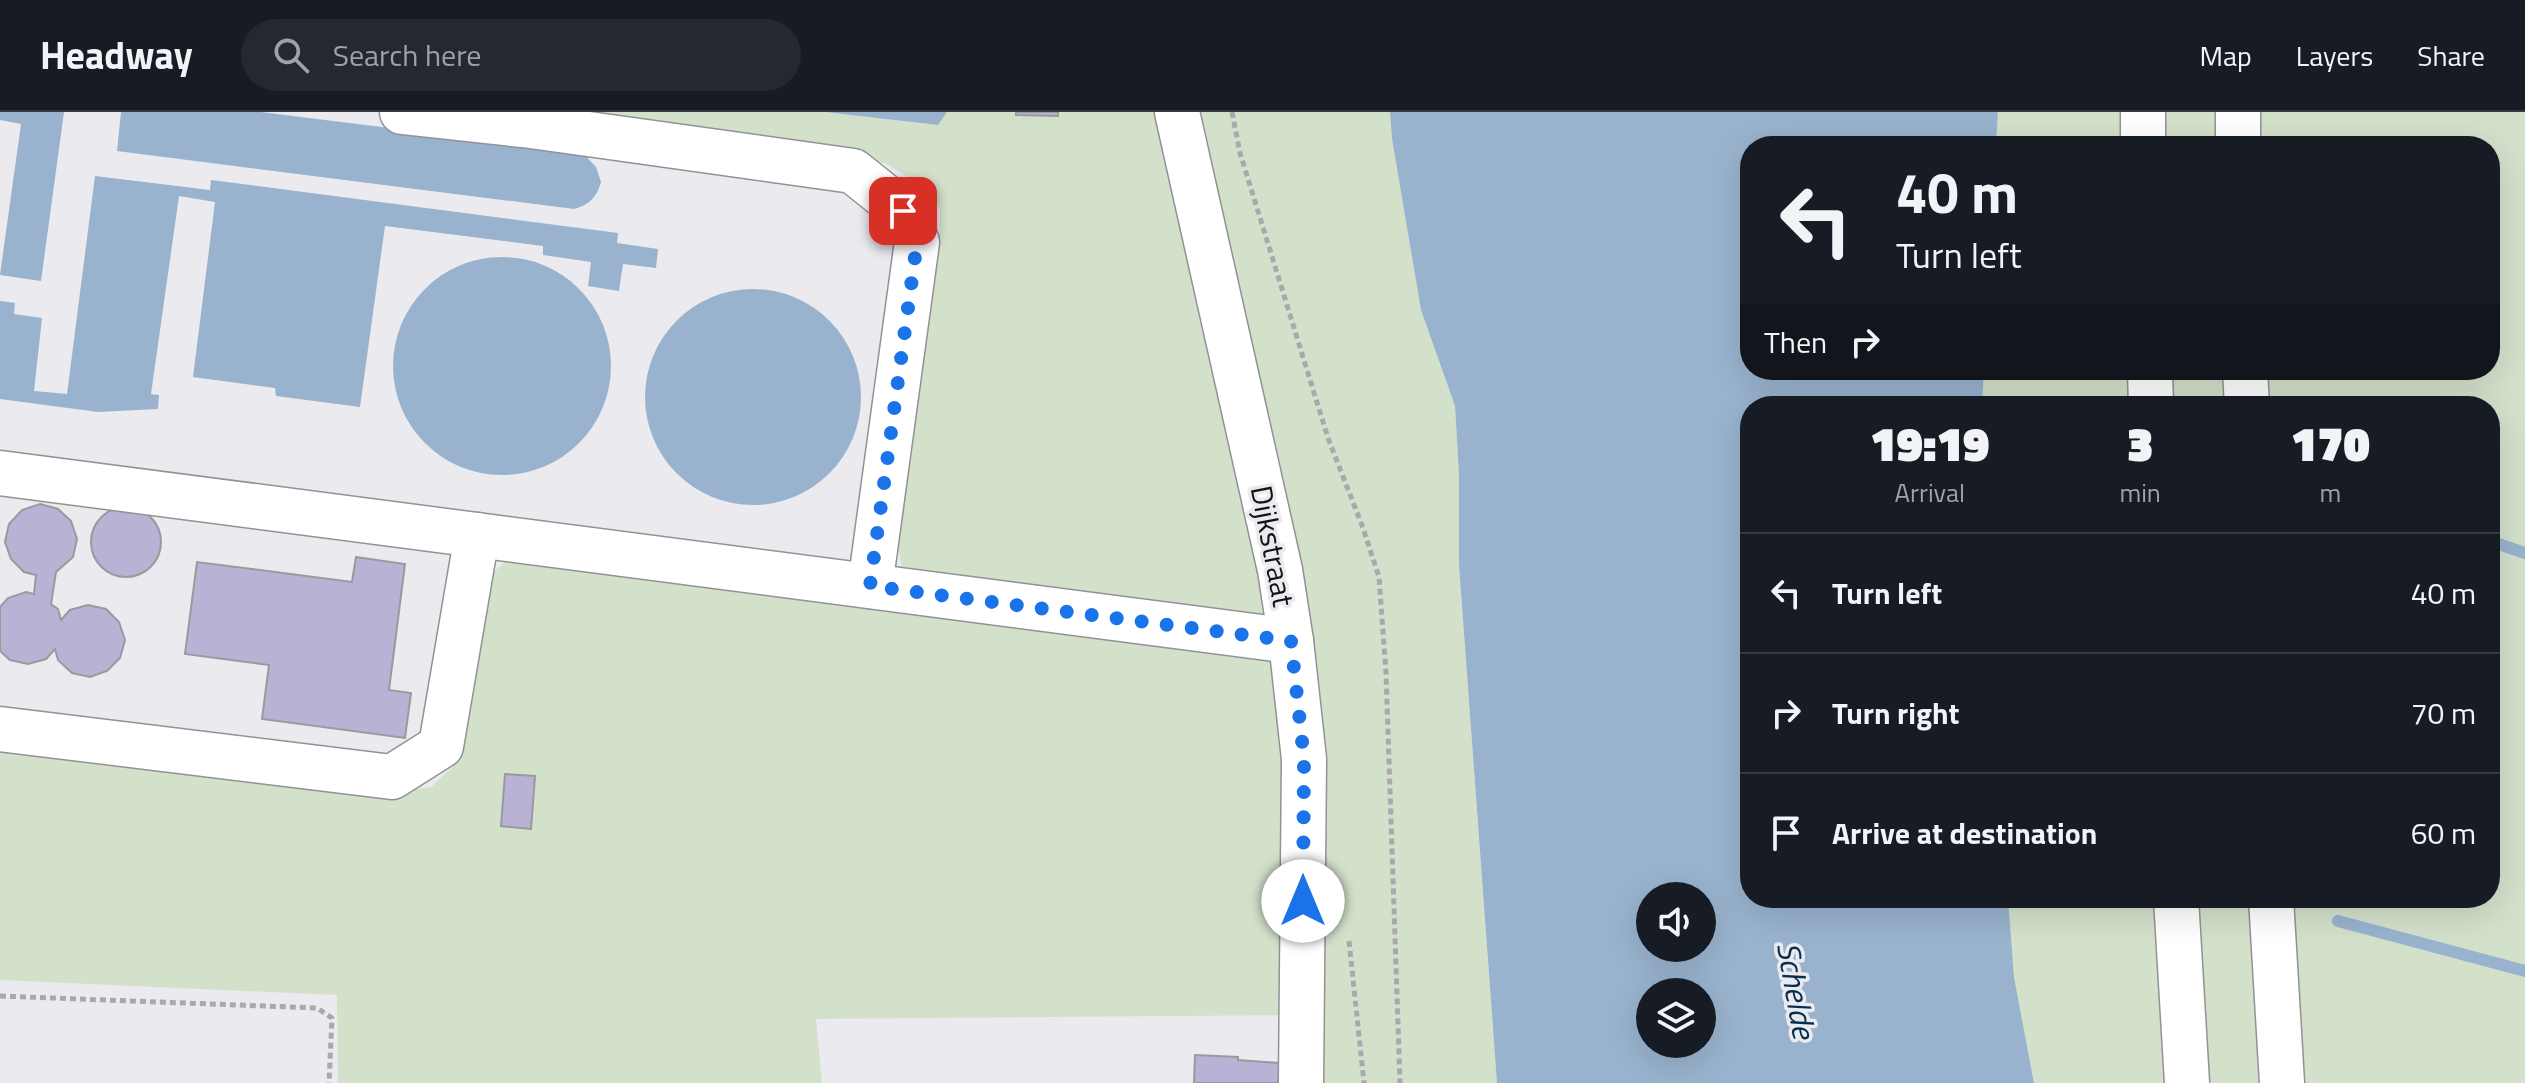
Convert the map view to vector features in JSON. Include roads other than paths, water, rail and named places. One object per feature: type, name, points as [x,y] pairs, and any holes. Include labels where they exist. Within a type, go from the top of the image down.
[{"type":"street","points":[[402,112],[531,126],[853,171],[903,211],[917,242],[870,586]]},
{"type":"street","name":"Dijkstraat","points":[[1177,112],[1280,570],[1291,641],[1304,759],[1301,1083]]},
{"type":"street","points":[[2143,112],[2143,136]]},
{"type":"street","points":[[2238,112],[2238,136]]},
{"type":"street","points":[[0,473],[1291,641]]},
{"type":"street","points":[[0,729],[392,777],[441,746],[477,535]]},
{"type":"street","points":[[2177,908],[2187,1083]]},
{"type":"street","points":[[2272,908],[2282,1083]]},
{"type":"water","points":[[0,112],[64,112],[41,281],[0,275],[21,124],[0,120]]},
{"type":"water","points":[[121,112],[261,112],[582,152],[596,167],[601,182],[592,200],[574,209],[117,151]]},
{"type":"water","points":[[825,112],[947,112],[938,125]]},
{"type":"water","name":"Schelde","points":[[1390,112],[1998,112],[1997,136],[1740,136],[1740,380],[1983,380],[1983,396],[1740,396],[1740,908],[2009,908],[2014,977],[2034,1083],[1497,1083],[1459,565],[1455,406],[1421,310]]},
{"type":"water","points":[[95,176],[210,190],[211,180],[618,233],[617,243],[658,249],[656,268],[623,264],[619,291],[588,286],[591,262],[543,255],[543,246],[385,226],[360,407],[276,396],[275,388],[193,377],[215,202],[179,196],[151,394],[159,395],[158,409],[98,412],[0,399],[0,301],[15,303],[14,314],[42,318],[34,391],[67,394]]},
{"type":"water","points":[[502,257],[544,265],[563,275],[579,289],[593,305],[603,324],[611,366],[603,408],[593,427],[579,443],[563,457],[544,467],[502,475],[460,467],[441,457],[425,443],[411,427],[401,408],[393,366],[401,324],[411,305],[425,289],[441,275],[460,265]]},
{"type":"water","points":[[753,289],[794,297],[830,320],[853,356],[861,397],[853,438],[830,474],[794,497],[753,505],[712,497],[676,474],[653,438],[645,397],[653,356],[676,320],[712,297]]},
{"type":"waterway","points":[[2500,544],[2525,553]]},
{"type":"waterway","points":[[2338,921],[2525,971]]}]
